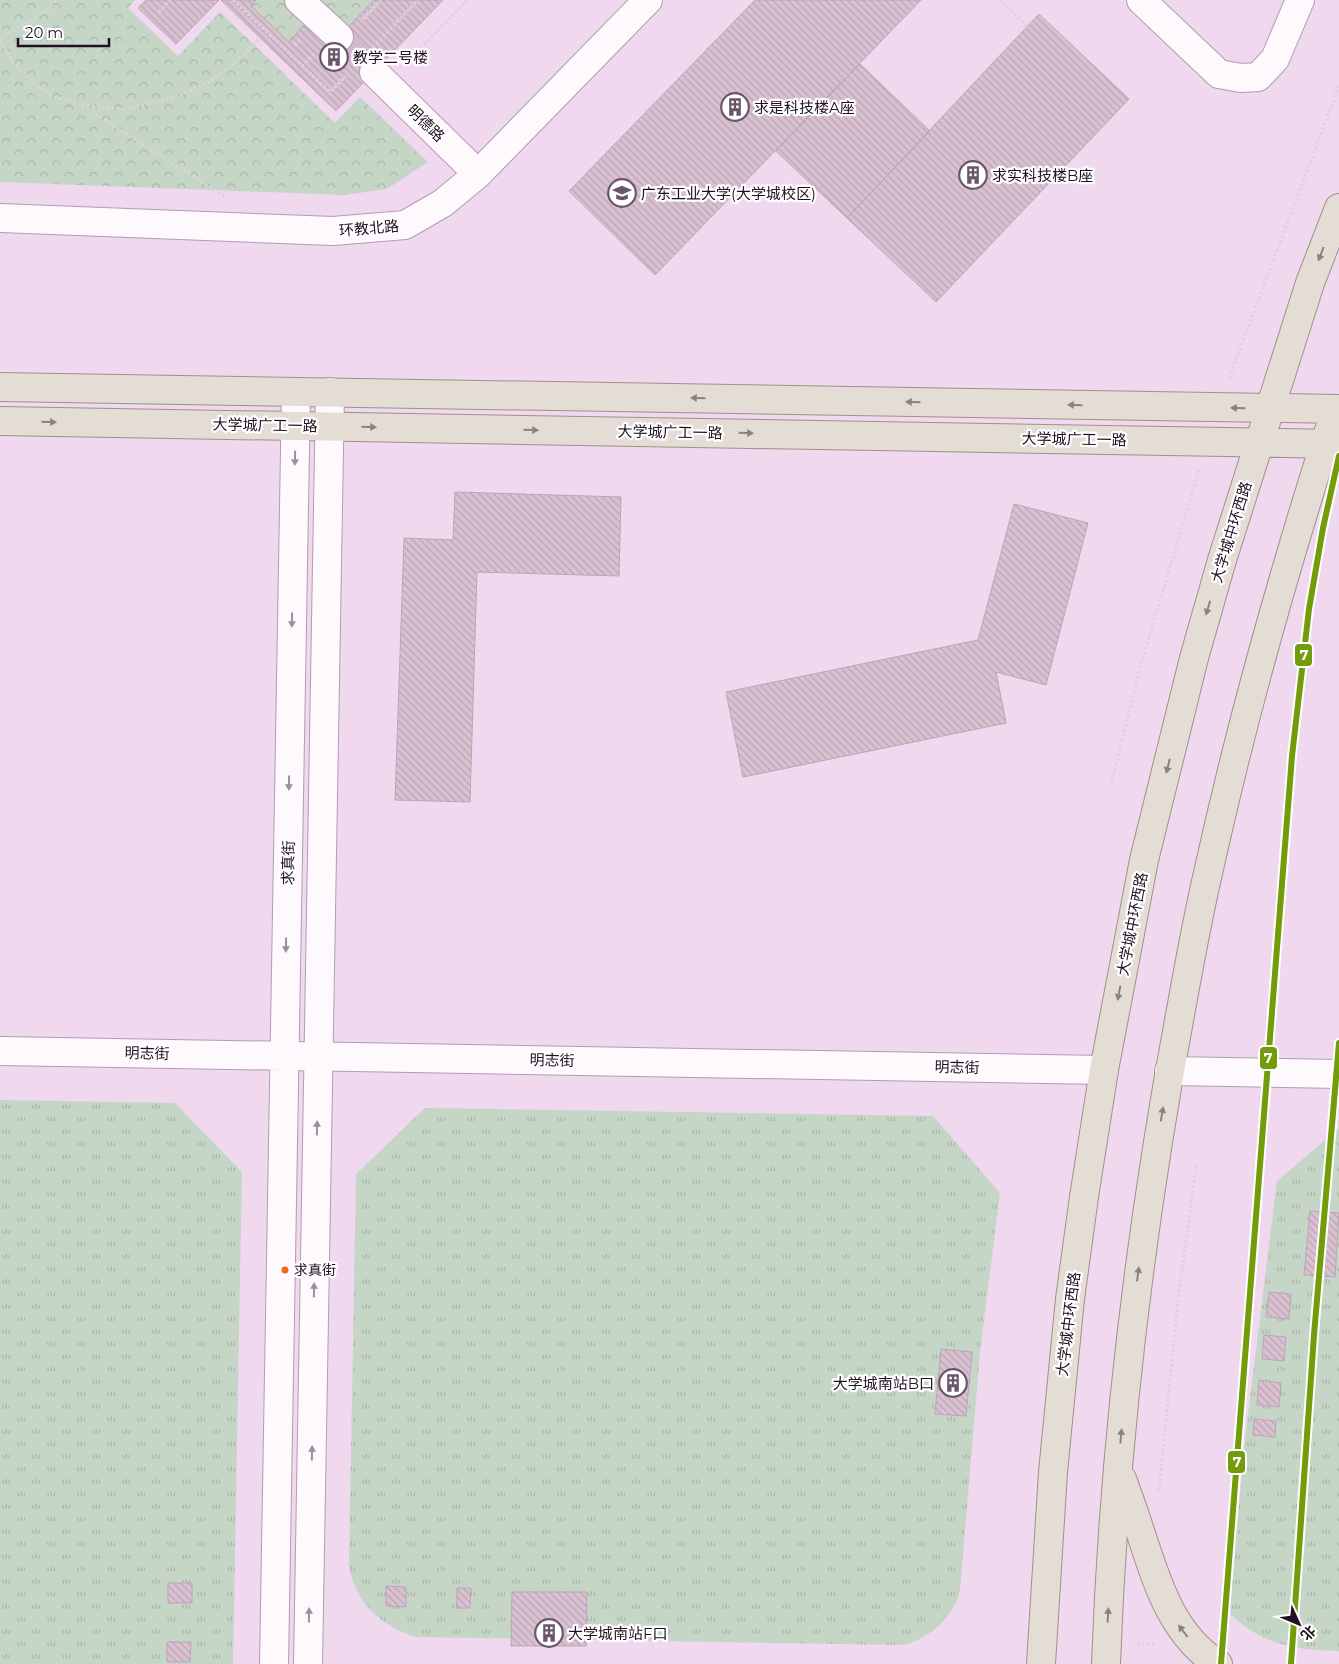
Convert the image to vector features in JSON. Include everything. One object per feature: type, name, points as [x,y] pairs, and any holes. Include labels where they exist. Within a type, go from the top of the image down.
[{"type":"main road","name":"大学城中环西路","points":[[1041,1664],[1048,1539],[1060,1393],[1084,1197],[1104,1070],[1144,860],[1194,658],[1222,560],[1310,283],[1339,208]]},
{"type":"main road","points":[[0,387],[1269,408],[1338,406],[1332,444],[1251,694],[1207,874],[1169,1071],[1134,1306],[1118,1467],[1106,1664]]},
{"type":"main road","name":"大学城广工一路","points":[[0,421],[1332,444]]},
{"type":"main road","points":[[1118,1467],[1151,1568],[1164,1601],[1184,1634],[1218,1664]]},
{"type":"street","points":[[299,0],[338,37]]},
{"type":"street","name":"环教北路","points":[[0,218],[333,231],[405,225],[443,203],[478,174],[648,0]]},
{"type":"street","points":[[1141,0],[1219,74],[1241,78],[1258,76],[1275,60],[1300,0]]},
{"type":"street","name":"明德路","points":[[373,72],[478,174]]},
{"type":"street","name":"求真街","points":[[274,1664],[296,392]]},
{"type":"street","points":[[308,1664],[330,392]]},
{"type":"street","name":"明志街","points":[[0,1051],[1104,1070]]},
{"type":"street","points":[[1169,1071],[1339,1074]]},
{"type":"path","points":[[56,0],[48,10],[0,39],[13,62],[34,83],[52,96],[81,105],[124,109],[170,99],[209,82],[235,63],[260,38]]},
{"type":"path","points":[[159,12],[170,0]]},
{"type":"path","points":[[233,0],[330,92]]},
{"type":"path","points":[[373,72],[418,0]]},
{"type":"path","points":[[373,72],[467,0]]},
{"type":"path","points":[[1000,0],[1028,26]]},
{"type":"path","points":[[81,105],[229,199]]},
{"type":"path","points":[[1158,1499],[1178,1302],[1196,1166]]},
{"type":"green space","points":[[0,0],[135,0],[128,8],[178,56],[220,12],[335,123],[360,97],[428,162],[387,189],[345,195],[0,182]]},
{"type":"green space","points":[[256,0],[374,0],[335,41],[311,18],[289,42],[251,6]]},
{"type":"green space","points":[[0,1100],[175,1103],[242,1172],[233,1664],[0,1664]]},
{"type":"green space","points":[[425,1108],[933,1116],[1000,1193],[980,1352],[960,1590],[952,1609],[940,1625],[914,1642],[904,1645],[416,1637],[391,1626],[372,1611],[357,1591],[349,1566],[356,1174]]},
{"type":"green space","points":[[1339,1128],[1339,1651],[1308,1649],[1280,1644],[1254,1632],[1229,1613],[1245,1439],[1277,1181]]},
{"type":"building","points":[[146,0],[219,0],[176,44],[138,8]]},
{"type":"building","name":"教学二号楼","points":[[221,0],[256,0],[251,6],[289,42],[311,17],[335,41],[374,0],[443,0],[336,111]]},
{"type":"building","name":"求是科技楼A座","points":[[755,0],[921,0],[655,275],[569,191]]},
{"type":"building","name":"求实科技楼B座","points":[[1039,14],[1129,99],[936,302],[847,218]]},
{"type":"building","points":[[860,64],[930,131],[847,218],[776,151]]},
{"type":"building","points":[[455,492],[621,497],[619,576],[477,572],[470,802],[395,800],[404,538],[453,540]]},
{"type":"building","points":[[1014,504],[1088,523],[1046,685],[996,672],[1006,723],[743,777],[726,692],[978,640]]},
{"type":"building","points":[[1310,1211],[1339,1213],[1335,1277],[1304,1275]]},
{"type":"building","points":[[1269,1292],[1291,1294],[1289,1319],[1266,1317]]},
{"type":"building","points":[[1264,1335],[1286,1337],[1284,1361],[1262,1359]]},
{"type":"building","name":"大学城南站B口","points":[[941,1349],[972,1352],[966,1416],[935,1414]]},
{"type":"building","points":[[1259,1380],[1281,1383],[1279,1407],[1257,1405]]},
{"type":"building","points":[[1254,1419],[1276,1421],[1275,1437],[1253,1435]]},
{"type":"building","points":[[168,1583],[192,1583],[192,1603],[168,1603]]},
{"type":"building","points":[[386,1586],[406,1587],[406,1607],[386,1606]]},
{"type":"building","points":[[457,1588],[471,1588],[470,1608],[457,1608]]},
{"type":"building","name":"大学城南站F口","points":[[512,1592],[587,1592],[586,1646],[511,1646]]},
{"type":"building","points":[[167,1642],[191,1642],[190,1662],[167,1662]]},
{"type":"tunnel","points":[[339,37],[374,72]]},
{"type":"transit line","name":"7","points":[[1221,1664],[1292,756],[1309,609],[1323,528],[1339,456]]},
{"type":"transit line","name":"7","points":[[1291,1664],[1314,1335],[1339,1043]]},
{"type":"place","name":"教学二号楼","points":[[334,57]]},
{"type":"place","name":"求是科技楼A座","points":[[735,107]]},
{"type":"place","name":"求实科技楼B座","points":[[973,175]]},
{"type":"place","name":"广东工业大学(大学城校区)","points":[[622,193]]},
{"type":"place","name":"求真街","points":[[285,1270]]},
{"type":"place","name":"大学城南站B口","points":[[953,1383]]},
{"type":"place","name":"大学城南站F口","points":[[549,1633]]}]
